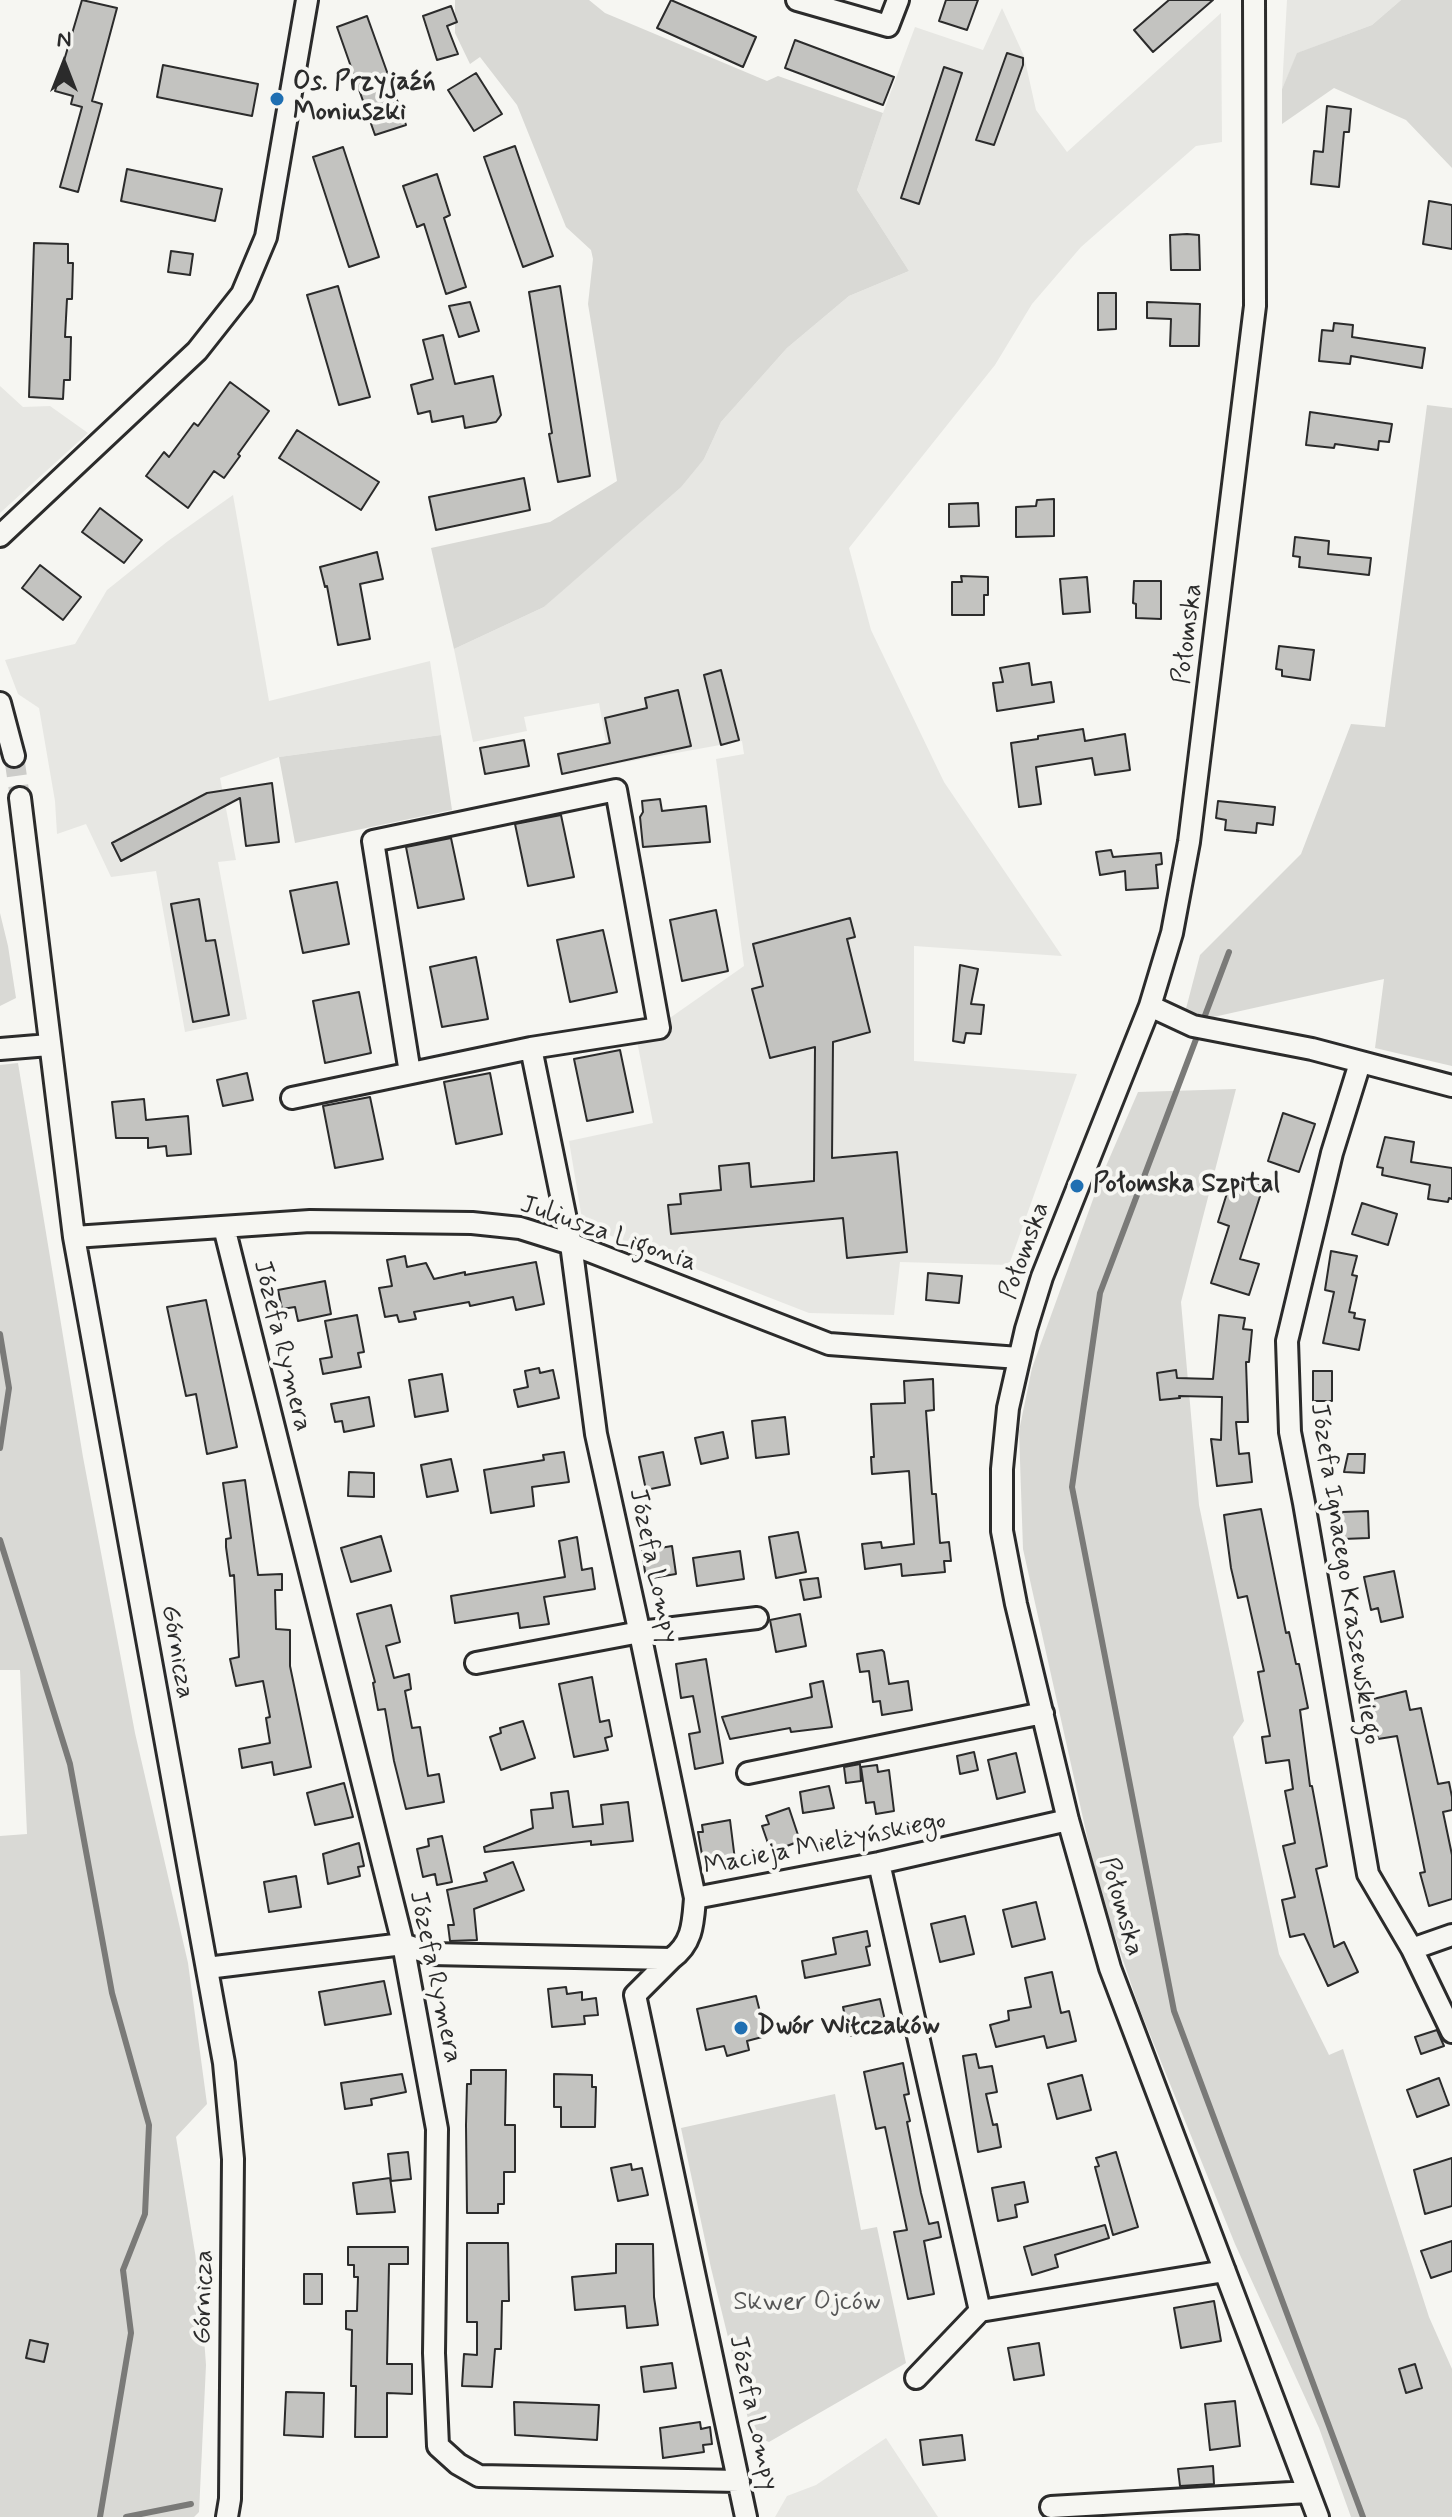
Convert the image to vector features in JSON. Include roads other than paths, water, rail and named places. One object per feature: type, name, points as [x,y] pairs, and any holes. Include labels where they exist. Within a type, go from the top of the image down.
[{"type":"street","points":[[0,536],[197,351],[242,294],[266,237],[307,0]]},
{"type":"street","points":[[797,0],[888,26],[898,0]]},
{"type":"street","name":"Połomska","points":[[1254,0],[1255,306],[1189,842],[1172,933],[1150,1006],[1042,1277],[1019,1358],[1008,1408],[1002,1469],[1002,1531],[1016,1604],[1068,1820],[1110,1968],[1318,2517]]},
{"type":"street","points":[[0,703],[14,756]]},
{"type":"street","points":[[292,1098],[531,1048],[659,1028],[616,790],[373,841],[410,1073]]},
{"type":"street","name":"Górnicza","points":[[20,798],[74,1237],[224,2063],[233,2159],[228,2516]]},
{"type":"street","points":[[1150,1006],[1193,1026],[1312,1049],[1452,1086]]},
{"type":"street","points":[[0,1049],[49,1045]]},
{"type":"street","name":"Józefa Lompy","points":[[531,1048],[571,1244],[596,1434],[695,1898]]},
{"type":"street","name":"Józefa Ignacego Kraszewskiego","points":[[1360,1063],[1332,1153],[1287,1341],[1290,1432],[1368,1874],[1412,1949],[1452,2032]]},
{"type":"street","name":"Juliusza Ligonia","points":[[74,1237],[310,1221],[472,1223],[520,1228],[571,1244],[829,1344],[1019,1358]]},
{"type":"street","name":"Józefa Rymera","points":[[224,1227],[403,1944],[437,2129],[434,2353],[438,2446],[458,2464],[479,2476],[739,2481]]},
{"type":"street","points":[[476,1663],[640,1632],[757,1618]]},
{"type":"street","points":[[748,1773],[1043,1713]]},
{"type":"street","name":"Macieja Mielżyńskiego","points":[[671,1959],[685,1949],[693,1925],[695,1898],[879,1863],[1068,1820]]},
{"type":"street","points":[[879,1863],[980,2311]]},
{"type":"street","points":[[1412,1949],[1452,1935]]},
{"type":"street","points":[[207,1968],[403,1944],[431,1954],[671,1959]]},
{"type":"street","name":"Józefa Lompy","points":[[671,1959],[635,1995],[746,2517]]},
{"type":"street","points":[[916,2378],[980,2311],[1225,2271]]},
{"type":"street","points":[[1051,2507],[1308,2492]]},
{"type":"waterway","points":[[1229,952],[1100,1293],[1072,1487],[1174,2011],[1363,2517]]},
{"type":"waterway","points":[[0,1334],[9,1388],[0,1448]]},
{"type":"waterway","points":[[0,1540],[70,1764],[112,1993],[149,2125],[145,2214],[123,2270],[131,2333],[100,2517]]},
{"type":"waterway","points":[[126,2517],[191,2504]]},
{"type":"tunnel","points":[[14,756],[20,798]]},
{"type":"place","name":"Os. Przyjaźń Moniuszki","points":[[277,99]]},
{"type":"place","name":"Połomska Szpital","points":[[1077,1186]]},
{"type":"place","name":"Dwór Witczaków","points":[[741,2028]]},
{"type":"park label","name":"Skwer Ojców","points":[[807,2304]]}]
